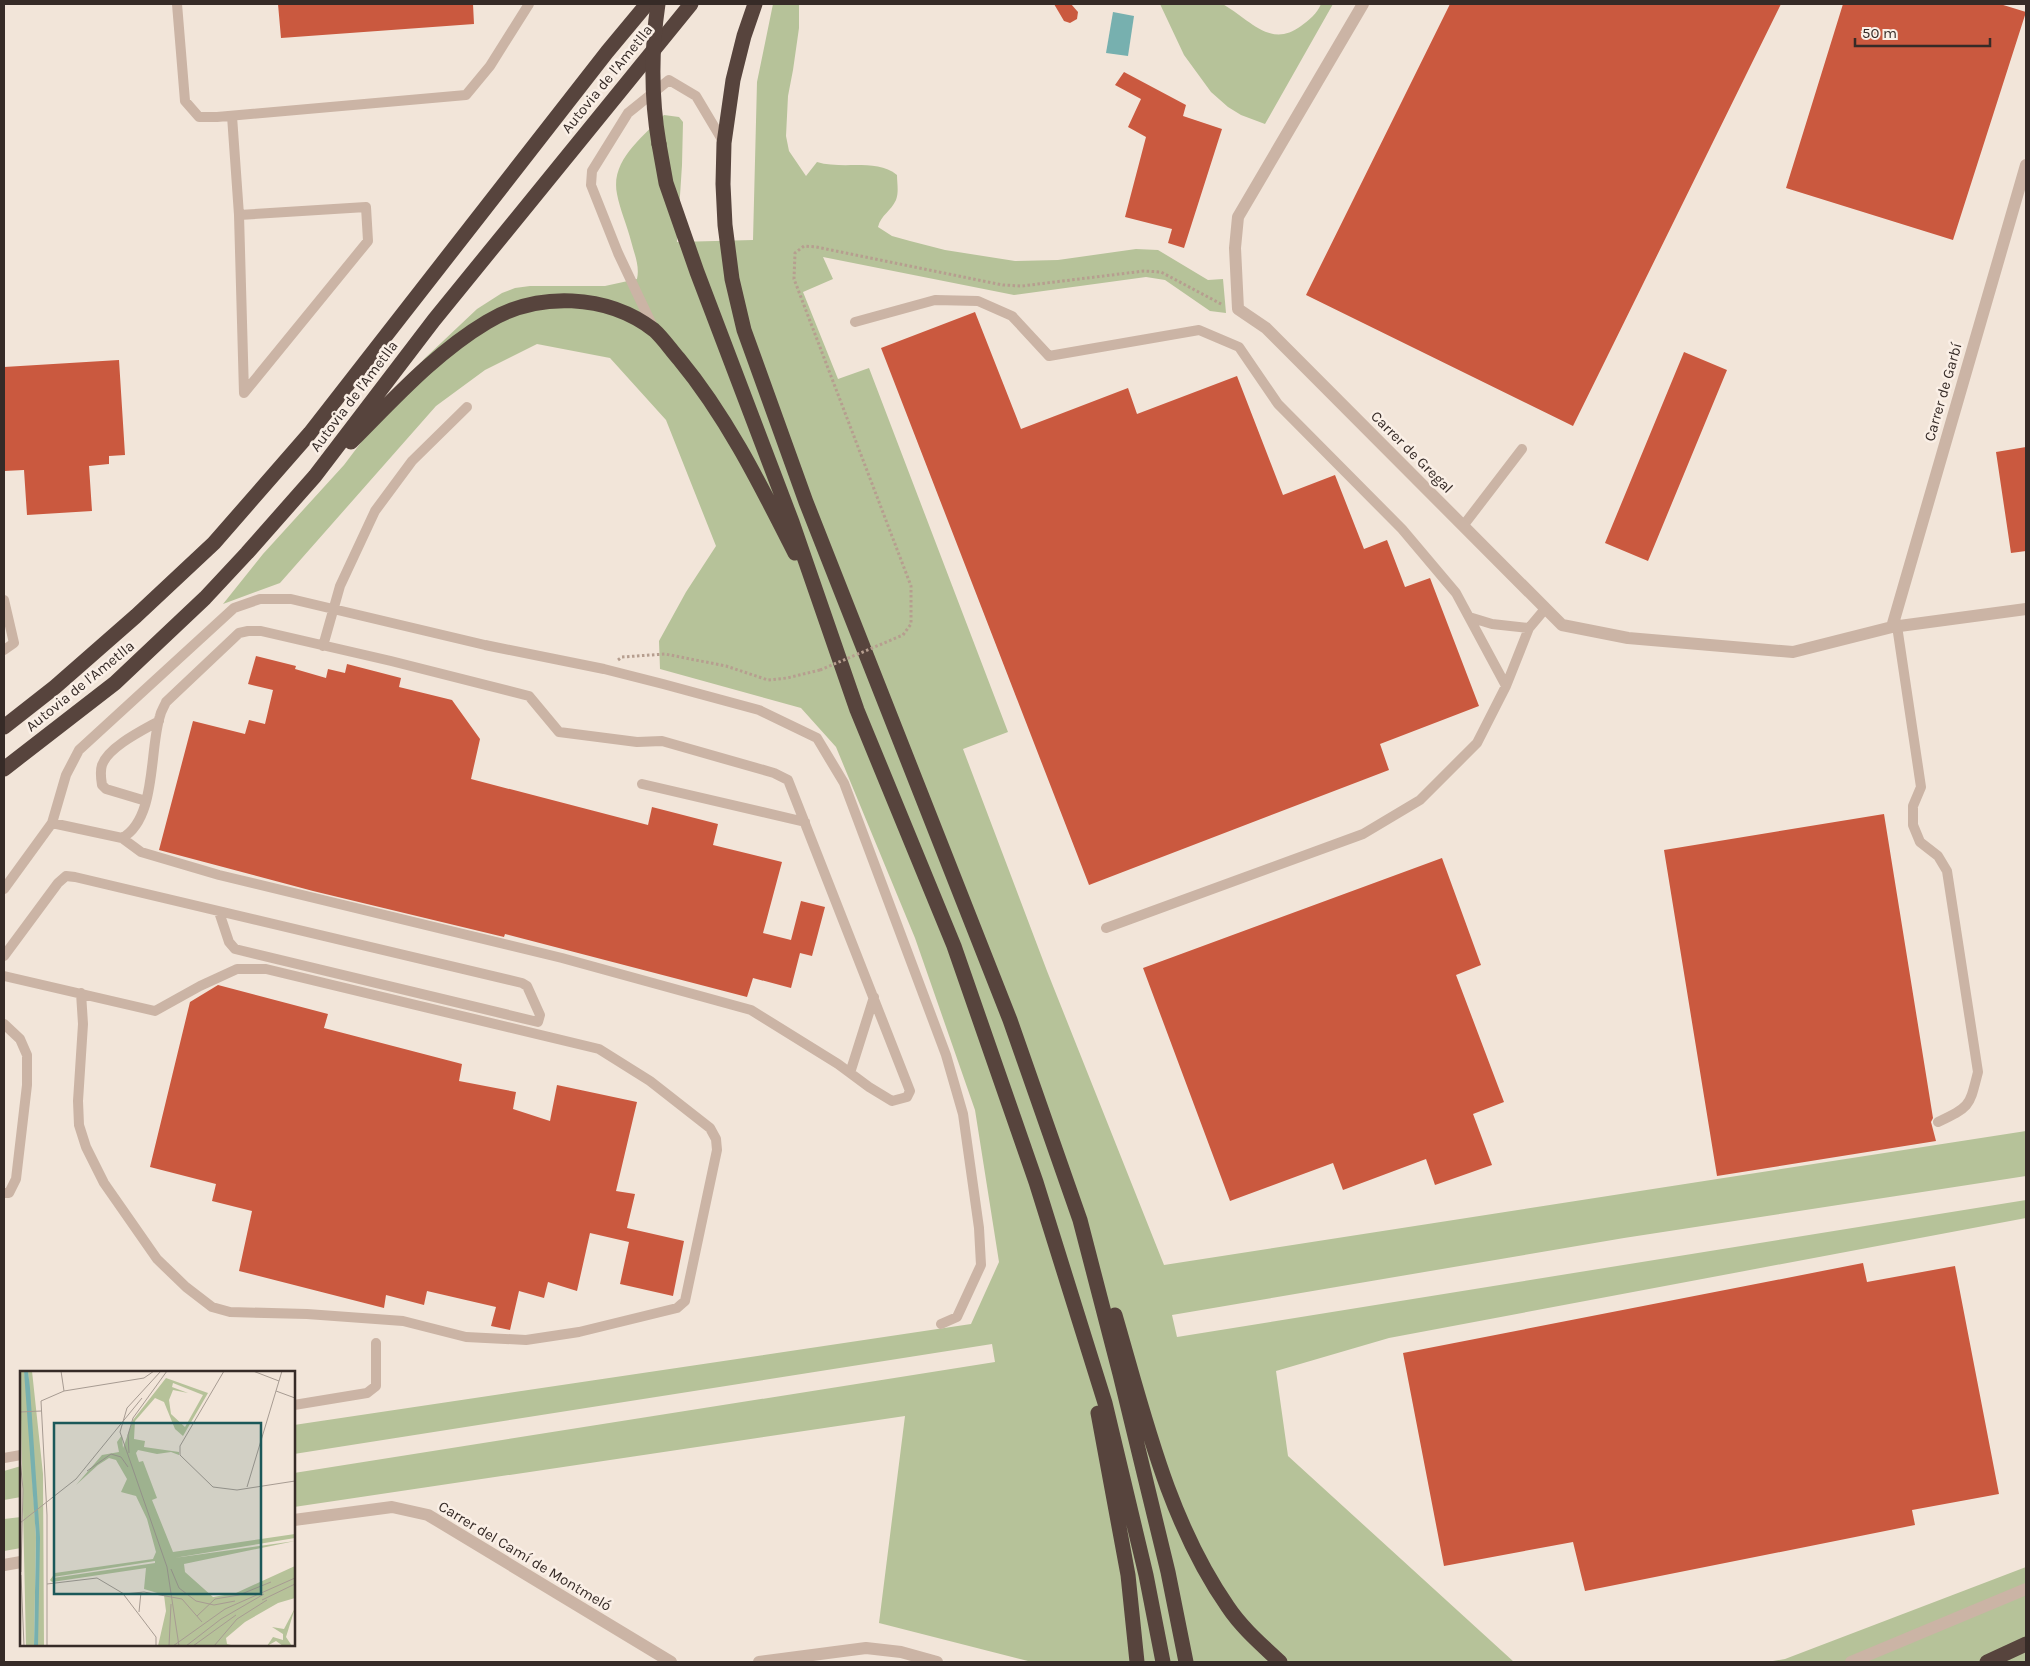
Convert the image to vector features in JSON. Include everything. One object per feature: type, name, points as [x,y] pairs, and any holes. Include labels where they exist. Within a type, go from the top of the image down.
[{"type":"highway","name":"Autovia de l'Ametlla","points":[[4,727],[136,616],[214,543],[310,433],[607,52],[647,4]]},
{"type":"highway","points":[[658,4],[652,61],[655,120],[666,183],[731,365],[792,522],[857,710],[954,946],[1036,1182],[1105,1403],[1146,1575],[1164,1662]]},
{"type":"highway","name":"Autovia de l'Ametlla","points":[[4,769],[115,683],[153,649],[223,579],[315,476],[434,320],[691,4]]},
{"type":"highway","points":[[755,4],[744,36],[733,80],[724,143],[725,225],[732,279],[744,330],[806,502],[1010,1020],[1080,1220],[1108,1291],[1167,1487],[1203,1567],[1228,1608],[1280,1662]]},
{"type":"highway","points":[[315,476],[418,376],[452,346],[487,321],[531,304],[556,300],[594,303],[627,314],[655,331],[695,378],[722,419],[770,505],[822,607]]},
{"type":"highway","points":[[1080,1220],[1168,1572],[1186,1662]]},
{"type":"highway","points":[[1078,1321],[1128,1575],[1137,1662]]},
{"type":"highway","points":[[1986,1662],[2026,1644]]},
{"type":"street","points":[[1238,309],[1235,248],[1238,217],[1363,4]]},
{"type":"street","name":"Carrer de Garbí","points":[[1895,627],[2026,166]]},
{"type":"street","name":"Carrer de Gregal","points":[[1238,309],[1266,328],[1562,625],[1628,638],[1793,652],[1895,627],[2026,609]]},
{"type":"street","name":"Carrer del Camí de Montmeló","points":[[295,1520],[392,1507],[428,1515],[671,1662]]},
{"type":"street","points":[[4,1565],[20,1562]]},
{"type":"street","points":[[1851,1662],[2026,1589]]},
{"type":"street","points":[[759,1662],[851,1649],[882,1649],[937,1662]]},
{"type":"street","points":[[850,1662],[851,1649]]},
{"type":"lane","points":[[177,4],[185,101],[199,117],[232,116],[466,95],[490,66],[529,4]]},
{"type":"lane","points":[[655,331],[622,261],[591,185],[592,171],[628,114],[669,80],[696,96],[724,143]]},
{"type":"lane","points":[[232,116],[239,215],[244,393],[368,241],[366,207],[239,215]]},
{"type":"lane","points":[[855,322],[935,300],[978,301],[1012,316],[1049,356],[1199,330],[1239,346],[1278,404],[1402,529],[1456,593],[1506,686]]},
{"type":"lane","points":[[323,646],[340,586],[374,512],[412,461],[467,407]]},
{"type":"lane","points":[[1463,526],[1522,449]]},
{"type":"lane","points":[[4,890],[52,823],[66,775],[80,750],[234,608],[260,599],[280,598],[485,645],[604,669],[673,686],[767,714],[818,738],[844,783],[946,1055],[963,1114],[979,1228],[981,1265],[958,1318],[941,1324]]},
{"type":"lane","points":[[4,600],[14,643],[4,650]]},
{"type":"lane","points":[[1106,928],[1363,834],[1420,800],[1477,743],[1506,686],[1528,628],[1545,609]]},
{"type":"lane","points":[[1469,618],[1492,624],[1528,628]]},
{"type":"lane","points":[[1895,627],[1921,787],[1913,806],[1913,825],[1920,842],[1938,856],[1947,871],[1978,1072],[1971,1101],[1961,1111],[1938,1122]]},
{"type":"lane","points":[[52,823],[122,838],[141,852],[219,875],[562,958],[752,1010],[892,1101],[907,1097],[910,1091],[788,780],[774,774],[662,741],[637,742],[558,732],[529,696],[261,631],[248,631],[240,633],[166,702],[159,721],[146,801],[131,833],[122,838]]},
{"type":"lane","points":[[146,801],[106,789],[102,785],[102,765],[108,755],[134,735],[159,721]]},
{"type":"lane","points":[[642,784],[805,822]]},
{"type":"lane","points":[[4,956],[58,883],[66,876],[75,877],[522,983],[527,986],[540,1016],[538,1022],[235,949],[229,942],[219,912]]},
{"type":"lane","points":[[4,976],[81,993],[155,1011],[200,986],[237,969],[266,969],[599,1050],[650,1081],[710,1128],[716,1139],[717,1150],[685,1301],[678,1308],[579,1332],[526,1340],[466,1337],[403,1321],[307,1314],[230,1312],[212,1307],[186,1287],[157,1259],[104,1183],[86,1148],[79,1125],[78,1109],[83,1024],[81,993]]},
{"type":"lane","points":[[850,1073],[874,997]]},
{"type":"lane","points":[[4,1024],[20,1039],[27,1055],[27,1085],[16,1179],[9,1193],[4,1193]]},
{"type":"lane","points":[[295,1405],[367,1393],[376,1386],[378,1374],[376,1343]]},
{"type":"lane","points":[[4,1458],[20,1455]]},
{"type":"path","points":[[604,669],[622,657],[665,654],[726,666],[768,680],[787,678],[820,670],[903,635],[912,624],[911,586],[794,279],[795,253],[804,246],[1013,286],[1144,271],[1160,272],[1217,303],[1238,309]]},
{"type":"green space","points":[[773,4],[799,4],[799,28],[788,96],[786,136],[789,151],[806,176],[817,162],[879,167],[897,175],[898,191],[896,200],[881,219],[878,227],[892,236],[945,250],[1015,261],[1058,260],[1136,249],[1158,250],[1208,280],[1223,279],[1226,313],[1210,311],[1165,280],[1146,277],[1014,295],[823,257],[833,279],[803,292],[838,379],[869,368],[1008,732],[963,749],[1047,971],[1164,1265],[2026,1131],[2026,1176],[1624,1238],[1172,1315],[1177,1337],[2026,1200],[2026,1218],[1389,1338],[1276,1371],[1288,1456],[1514,1662],[1032,1662],[879,1623],[905,1416],[295,1507],[295,1473],[995,1362],[992,1344],[295,1454],[295,1425],[971,1324],[999,1262],[975,1110],[915,938],[836,747],[801,708],[660,669],[659,641],[686,592],[716,546],[666,420],[610,358],[537,344],[485,370],[436,406],[280,583],[223,604],[263,554],[344,465],[424,359],[477,309],[502,293],[515,288],[530,286],[605,286],[637,279],[638,269],[618,200],[616,182],[619,170],[630,150],[664,115],[679,117],[683,122],[677,242],[753,240],[757,82]]},
{"type":"green space","points":[[1160,4],[1222,4],[1259,29],[1279,34],[1289,32],[1301,26],[1315,14],[1321,4],[1333,4],[1265,124],[1241,115],[1228,107],[1211,92],[1184,55]]},
{"type":"green space","points":[[20,1466],[20,1497],[4,1500],[4,1471]]},
{"type":"green space","points":[[20,1517],[20,1548],[4,1551],[4,1519]]},
{"type":"green space","points":[[2026,1567],[2026,1662],[1767,1662],[1785,1659]]},
{"type":"water","points":[[1113,12],[1134,16],[1128,56],[1106,53]]},
{"type":"building","points":[[278,4],[473,4],[474,24],[281,38]]},
{"type":"building","points":[[1054,4],[1071,4],[1078,12],[1077,19],[1070,23],[1064,21]]},
{"type":"building","points":[[1450,4],[1781,4],[1573,426],[1306,295]]},
{"type":"building","points":[[1843,4],[2000,4],[2026,12],[1953,240],[1786,188]]},
{"type":"building","points":[[1124,72],[1186,105],[1183,116],[1222,129],[1184,248],[1168,243],[1172,229],[1125,217],[1146,137],[1128,127],[1141,99],[1115,85]]},
{"type":"building","points":[[975,312],[1021,429],[1128,388],[1137,414],[1237,376],[1283,495],[1335,475],[1364,549],[1387,540],[1405,587],[1430,578],[1479,706],[1380,744],[1389,770],[1089,885],[881,348]]},
{"type":"building","points":[[1684,352],[1727,370],[1648,561],[1605,543]]},
{"type":"building","points":[[119,360],[125,455],[109,456],[109,464],[89,466],[92,511],[27,515],[24,470],[4,471],[4,367]]},
{"type":"building","points":[[2026,447],[2026,551],[2011,553],[1996,452]]},
{"type":"building","points":[[256,656],[296,666],[295,669],[326,678],[328,669],[345,673],[347,664],[401,678],[399,687],[452,700],[480,739],[471,779],[648,825],[652,807],[718,824],[713,845],[782,862],[763,933],[791,940],[801,901],[825,907],[812,956],[800,953],[791,988],[753,978],[747,997],[505,934],[504,937],[313,891],[159,850],[193,721],[245,734],[249,720],[265,724],[273,690],[248,684]]},
{"type":"building","points":[[1884,814],[1933,1118],[1931,1122],[1936,1141],[1717,1176],[1664,850]]},
{"type":"building","points":[[1442,858],[1481,965],[1456,975],[1504,1102],[1473,1114],[1492,1165],[1435,1185],[1426,1159],[1343,1190],[1333,1163],[1230,1201],[1143,968]]},
{"type":"building","points":[[218,985],[328,1014],[324,1028],[462,1064],[459,1081],[516,1092],[513,1109],[550,1121],[557,1085],[637,1102],[616,1191],[635,1194],[627,1228],[684,1241],[673,1296],[620,1284],[629,1242],[590,1233],[577,1291],[548,1282],[544,1298],[519,1291],[510,1330],[491,1326],[496,1307],[427,1291],[424,1305],[386,1295],[384,1308],[239,1271],[252,1211],[212,1201],[216,1184],[150,1167],[190,1002]]},
{"type":"building","points":[[1863,1263],[1867,1282],[1955,1266],[1999,1494],[1912,1510],[1915,1525],[1585,1591],[1573,1542],[1444,1566],[1403,1353]]}]
